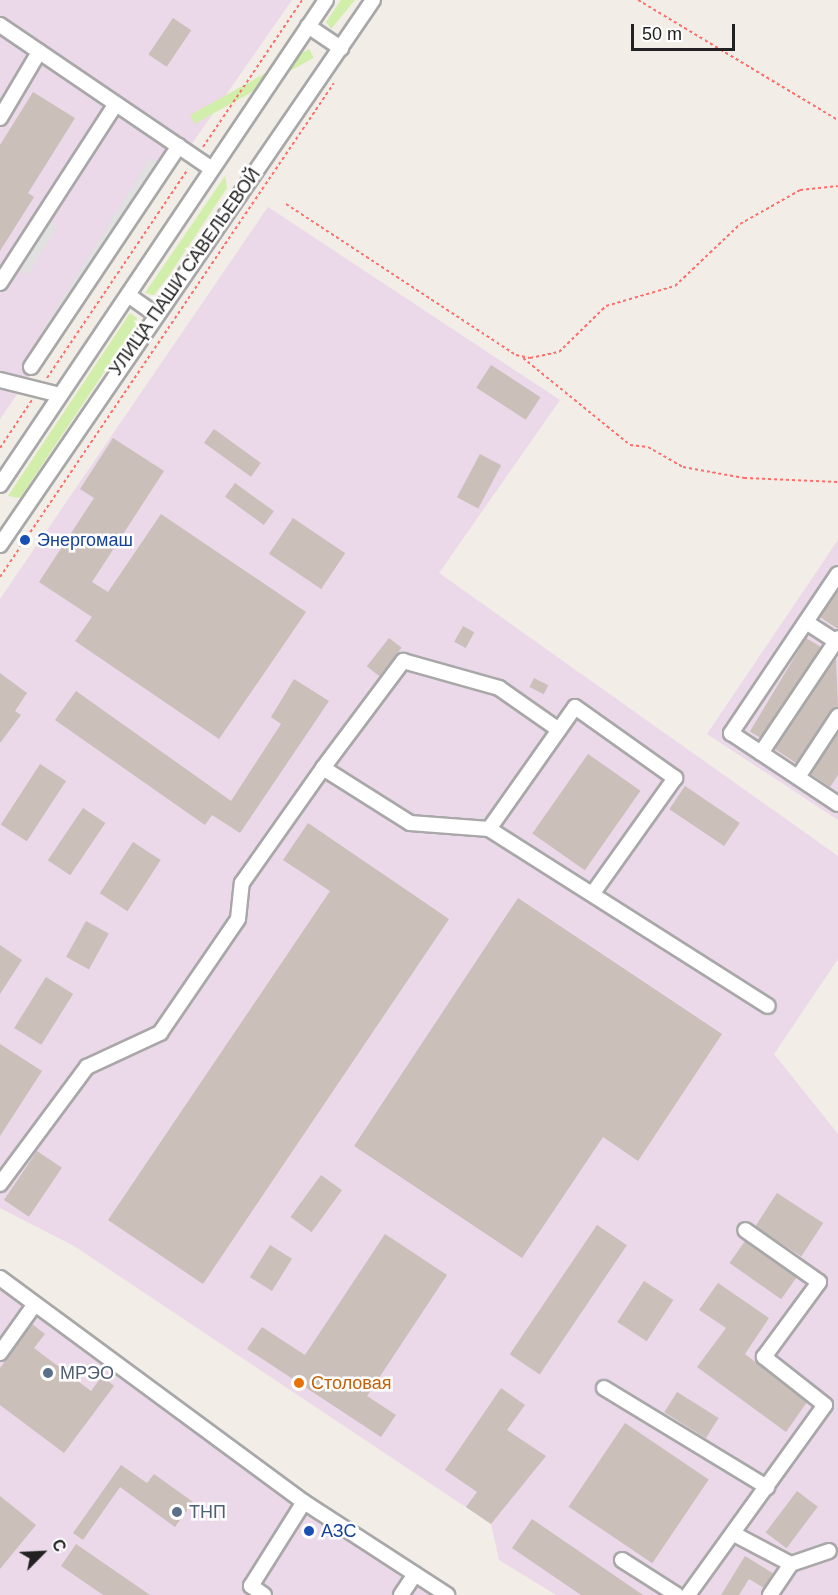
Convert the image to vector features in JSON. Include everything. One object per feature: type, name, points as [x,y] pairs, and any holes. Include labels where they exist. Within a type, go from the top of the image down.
[{"type":"street","name":"УЛИЦА ПАШИ САВЕЛЬЕВОЙ","points":[[0,485],[326,0]]},
{"type":"street","name":"УЛИЦА ПАШИ САВЕЛЬЕВОЙ","points":[[0,544],[155,314],[373,0]]},
{"type":"street","points":[[0,25],[212,169]]},
{"type":"street","points":[[308,26],[341,48]]},
{"type":"street","points":[[0,118],[39,52]]},
{"type":"street","points":[[0,283],[116,104]]},
{"type":"street","points":[[31,368],[179,146]]},
{"type":"street","points":[[128,295],[155,314]]},
{"type":"street","points":[[0,380],[60,395]]},
{"type":"street","points":[[836,797],[798,777],[731,733],[838,574]]},
{"type":"street","points":[[761,753],[837,641],[806,622]]},
{"type":"street","points":[[0,1184],[87,1066],[160,1033],[238,919],[242,883],[323,768],[403,661],[499,688],[559,730]]},
{"type":"street","points":[[489,829],[575,707],[675,778],[593,893]]},
{"type":"street","points":[[798,777],[838,716]]},
{"type":"street","points":[[323,768],[410,824],[489,829],[768,1006]]},
{"type":"street","points":[[688,1595],[825,1405],[764,1358],[819,1282],[745,1230]]},
{"type":"street","points":[[0,1278],[304,1502],[447,1595]]},
{"type":"street","points":[[0,1353],[35,1304]]},
{"type":"street","points":[[604,1388],[767,1487]]},
{"type":"street","points":[[264,1595],[251,1586],[304,1502]]},
{"type":"street","points":[[734,1534],[791,1564]]},
{"type":"street","points":[[770,1595],[791,1564],[829,1551]]},
{"type":"street","points":[[622,1560],[677,1595]]},
{"type":"street","points":[[400,1595],[415,1574]]},
{"type":"path","points":[[0,447],[302,0]]},
{"type":"path","points":[[638,0],[838,120]]},
{"type":"path","points":[[0,577],[339,76]]},
{"type":"path","points":[[521,356],[548,357],[606,306],[675,286],[740,225],[800,190],[838,186]]},
{"type":"path","points":[[286,204],[521,356],[630,445],[648,447],[683,467],[744,478],[838,482]]},
{"type":"shaded area","points":[[0,0],[292,0],[0,419]]},
{"type":"shaded area","points":[[150,158],[161,165],[52,340],[41,333]]},
{"type":"shaded area","points":[[268,207],[560,400],[439,573],[838,856],[838,959],[774,1054],[838,1134],[838,1595],[556,1595],[499,1560],[491,1524],[74,1246],[0,1208],[0,599]]},
{"type":"shaded area","points":[[47,219],[58,226],[27,275],[16,268]]},
{"type":"shaded area","points":[[838,540],[838,820],[707,734]]},
{"type":"shaded area","points":[[0,1289],[29,1309],[433,1595],[0,1595]]},
{"type":"green space","points":[[341,0],[355,0],[331,29],[326,22]]},
{"type":"green space","points":[[309,49],[314,58],[195,124],[190,115]]},
{"type":"green space","points":[[225,176],[227,188],[168,277],[154,295],[145,293]]},
{"type":"green space","points":[[130,313],[137,318],[135,326],[20,498],[8,496]]},
{"type":"building","points":[[173,18],[191,30],[167,67],[148,54]]},
{"type":"building","points":[[33,92],[75,118],[28,193],[34,197],[0,251],[0,145]]},
{"type":"building","points":[[491,365],[540,397],[526,420],[476,388]]},
{"type":"building","points":[[214,429],[261,463],[251,477],[204,443]]},
{"type":"building","points":[[113,438],[164,471],[92,582],[108,592],[161,514],[306,612],[219,739],[75,641],[92,617],[39,582],[94,498],[80,489]]},
{"type":"building","points":[[480,454],[501,465],[478,509],[457,497]]},
{"type":"building","points":[[235,483],[274,511],[264,525],[225,497]]},
{"type":"building","points":[[293,518],[345,553],[321,589],[269,554]]},
{"type":"building","points":[[838,590],[838,629],[820,617]]},
{"type":"building","points":[[463,626],[474,632],[466,648],[454,642]]},
{"type":"building","points":[[389,638],[402,648],[379,676],[367,666]]},
{"type":"building","points":[[806,638],[821,647],[764,740],[750,731]]},
{"type":"building","points":[[836,658],[838,707],[796,763],[775,749]]},
{"type":"building","points":[[0,673],[27,693],[15,711],[21,715],[0,743]]},
{"type":"building","points":[[534,678],[548,685],[544,694],[529,687]]},
{"type":"building","points":[[294,679],[329,701],[240,833],[212,815],[205,825],[55,720],[76,691],[231,801],[281,724],[271,717]]},
{"type":"building","points":[[838,732],[838,775],[830,787],[811,774]]},
{"type":"building","points":[[588,754],[640,791],[585,870],[532,833]]},
{"type":"building","points":[[40,764],[66,781],[27,841],[1,824]]},
{"type":"building","points":[[685,786],[740,823],[724,846],[669,809]]},
{"type":"building","points":[[83,808],[105,823],[70,875],[48,860]]},
{"type":"building","points":[[308,823],[449,919],[203,1284],[108,1220],[330,891],[283,860]]},
{"type":"building","points":[[133,842],[161,860],[127,911],[100,893]]},
{"type":"building","points":[[518,898],[722,1034],[638,1161],[603,1137],[522,1258],[354,1146]]},
{"type":"building","points":[[86,921],[109,934],[89,969],[66,957]]},
{"type":"building","points":[[0,945],[22,960],[0,994]]},
{"type":"building","points":[[46,977],[73,994],[41,1045],[14,1028]]},
{"type":"building","points":[[0,1044],[42,1071],[0,1136]]},
{"type":"building","points":[[37,1151],[62,1168],[29,1217],[4,1200]]},
{"type":"building","points":[[321,1175],[342,1190],[311,1232],[290,1217]]},
{"type":"building","points":[[777,1193],[823,1223],[801,1257],[755,1227]]},
{"type":"building","points":[[597,1225],[627,1245],[540,1374],[510,1354]]},
{"type":"building","points":[[385,1234],[447,1275],[367,1396],[396,1415],[381,1437],[247,1349],[262,1327],[305,1355]]},
{"type":"building","points":[[745,1241],[797,1277],[781,1299],[730,1263]]},
{"type":"building","points":[[270,1245],[292,1259],[272,1291],[250,1277]]},
{"type":"building","points":[[644,1281],[673,1300],[647,1341],[617,1322]]},
{"type":"building","points":[[718,1283],[769,1318],[745,1354],[807,1402],[786,1432],[697,1367],[726,1328],[699,1310]]},
{"type":"building","points":[[32,1324],[45,1334],[34,1348],[91,1391],[102,1376],[114,1386],[64,1453],[0,1405],[0,1368]]},
{"type":"building","points":[[501,1388],[525,1405],[507,1430],[546,1456],[491,1524],[466,1507],[477,1492],[445,1470]]},
{"type":"building","points":[[677,1392],[719,1418],[706,1438],[664,1412]]},
{"type":"building","points":[[625,1423],[709,1479],[652,1563],[569,1507]]},
{"type":"building","points":[[121,1465],[147,1483],[154,1474],[193,1502],[175,1527],[120,1487],[83,1540],[73,1533]]},
{"type":"building","points":[[797,1491],[818,1507],[786,1548],[766,1533]]},
{"type":"building","points":[[0,1496],[36,1525],[0,1569]]},
{"type":"building","points":[[532,1519],[643,1595],[581,1595],[512,1548]]},
{"type":"building","points":[[76,1544],[150,1595],[103,1595],[61,1566]]},
{"type":"building","points":[[745,1556],[774,1574],[764,1588],[749,1579],[739,1595],[721,1595]]},
{"type":"place","name":"Энергомаш","points":[[25,540]]},
{"type":"place","name":"МРЭО","points":[[48,1373]]},
{"type":"place","name":"Столовая","points":[[299,1383]]},
{"type":"place","name":"ТНП","points":[[177,1512]]},
{"type":"place","name":"АЗС","points":[[309,1531]]}]
